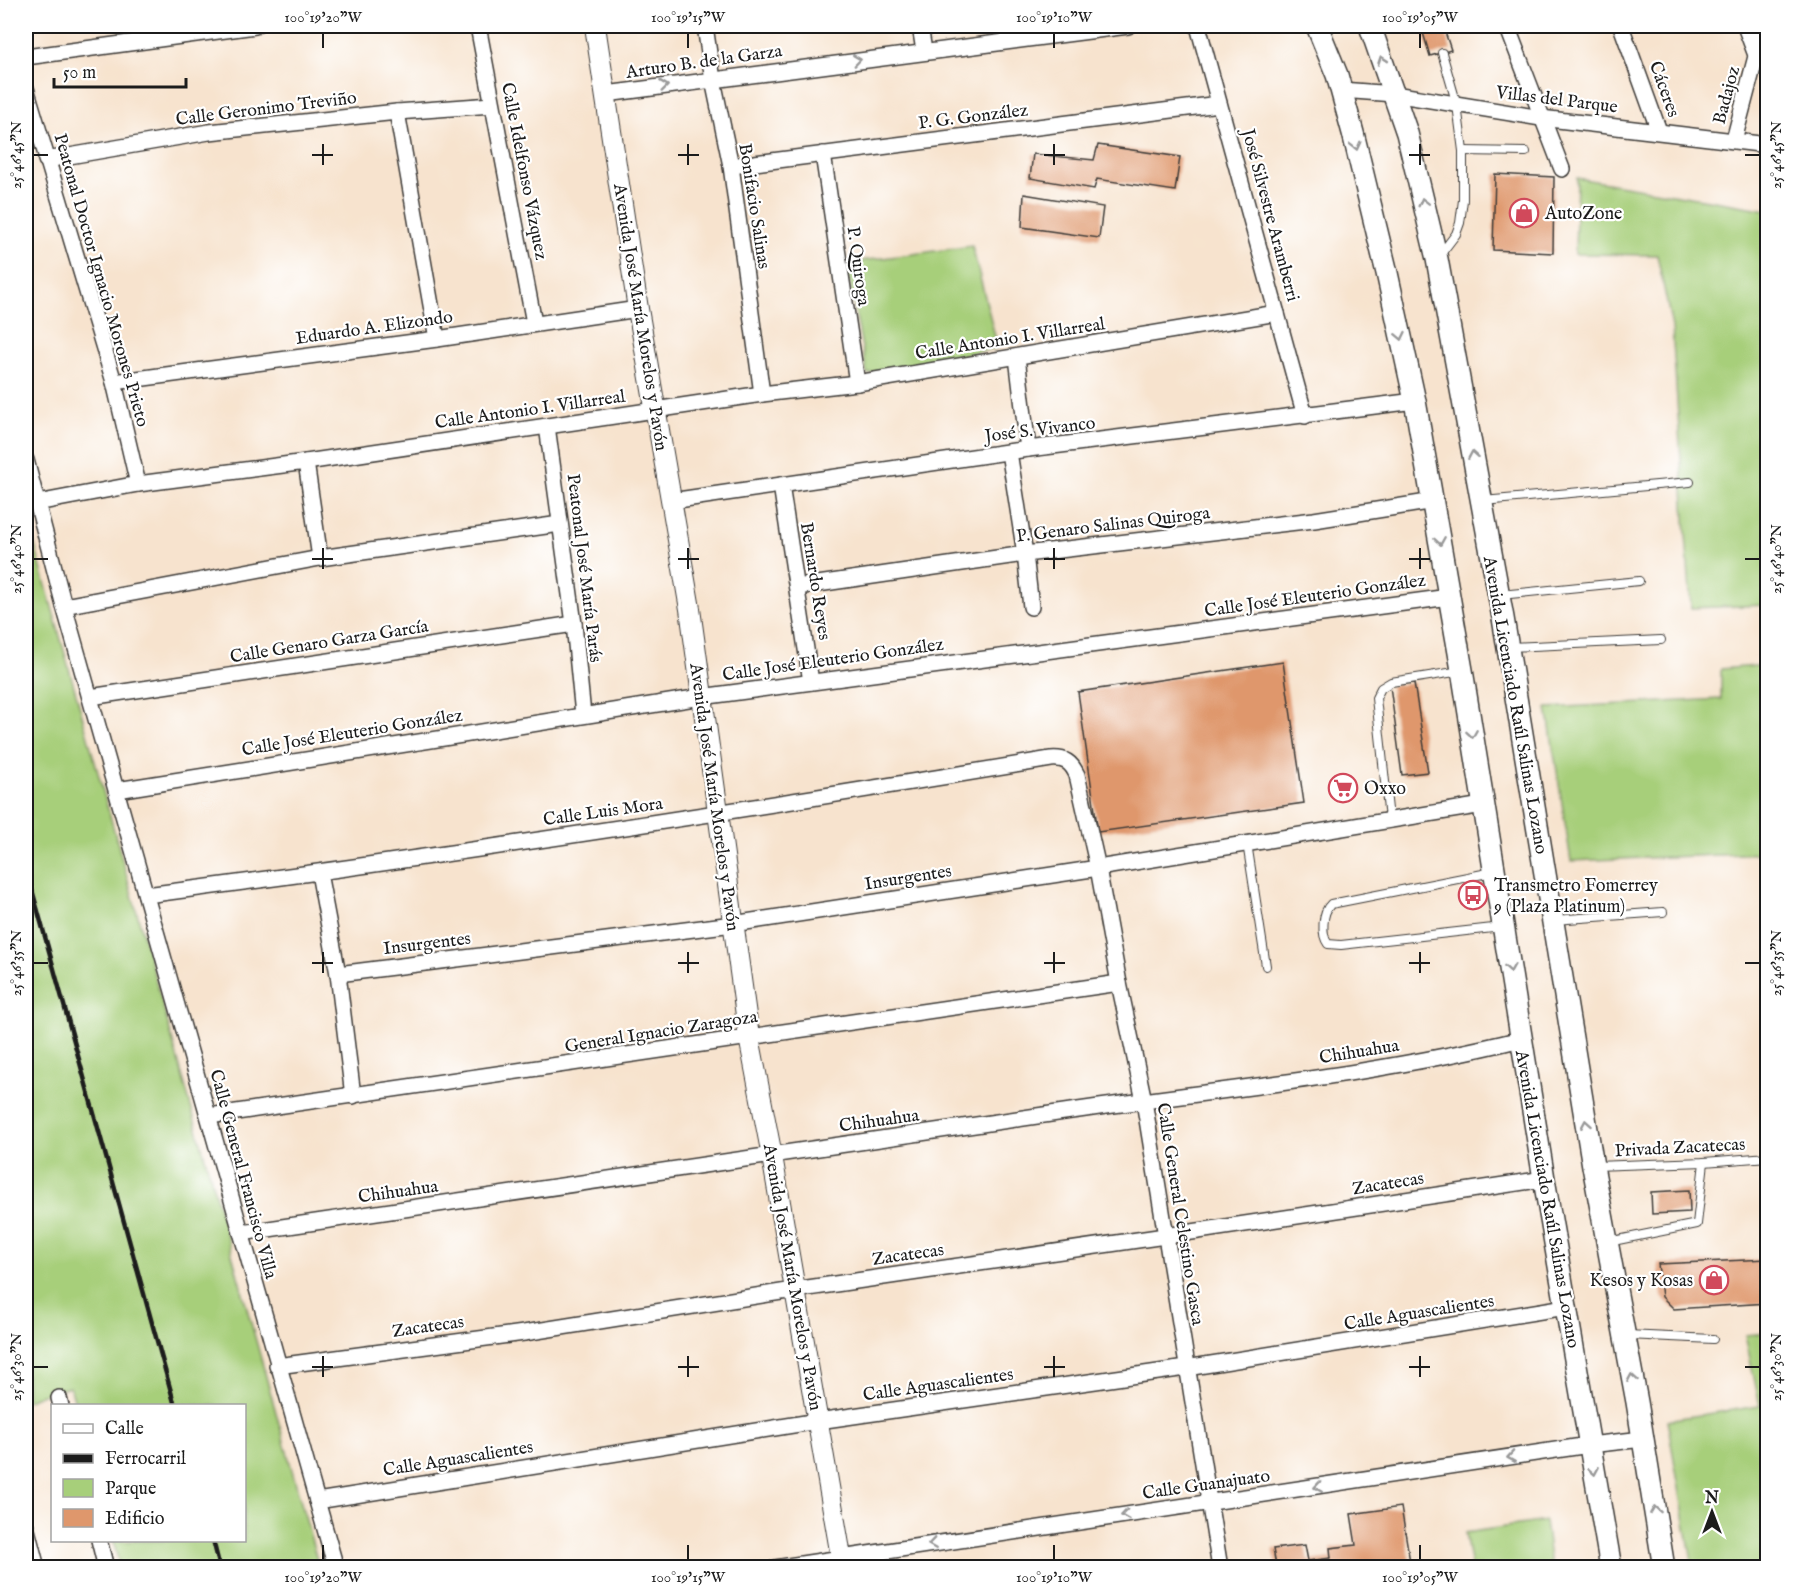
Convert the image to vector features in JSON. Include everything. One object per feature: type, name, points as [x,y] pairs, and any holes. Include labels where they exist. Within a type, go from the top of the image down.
[{"type":"main road","name":"Avenida Licenciado Raúl Salinas Lozano","points":[[1317,26],[1341,90],[1387,273],[1415,401],[1434,501],[1544,1179],[1611,1568]]},
{"type":"main road","name":"Avenida Licenciado Raúl Salinas Lozano","points":[[1370,26],[1407,133],[1437,259],[1499,595],[1593,1166],[1664,1568]]},
{"type":"street","points":[[26,57],[255,26]]},
{"type":"street","name":"Calle Idelfonso Vázquez","points":[[478,26],[534,323]]},
{"type":"street","name":"Avenida José María Morelos y Pavón","points":[[595,26],[638,309],[690,609],[749,1037],[772,1156],[842,1562]]},
{"type":"street","name":"Bonifacio Salinas","points":[[705,26],[712,80],[731,166],[762,394]]},
{"type":"street","points":[[920,26],[924,51]]},
{"type":"street","name":"Arturo B. de la Garza","points":[[606,94],[1128,26]]},
{"type":"street","name":"José Silvestre Aramberri","points":[[1198,26],[1305,416]]},
{"type":"street","points":[[1507,26],[1562,169]]},
{"type":"street","name":"Cáceres","points":[[1621,26],[1659,131]]},
{"type":"street","points":[[1745,26],[1756,55]]},
{"type":"street","name":"Badajoz","points":[[1734,140],[1764,26]]},
{"type":"street","name":"Peatonal Doctor Ignacio Morones Prieto","points":[[26,88],[114,382],[138,484]]},
{"type":"street","name":"Villas del Parque","points":[[1341,90],[1394,94],[1541,118],[1767,145]]},
{"type":"street","name":"P. G. González","points":[[731,166],[1220,104]]},
{"type":"street","name":"Calle Geronimo Treviño","points":[[46,160],[209,132],[397,112],[492,105]]},
{"type":"street","points":[[397,112],[437,339]]},
{"type":"street","name":"P. Quiroga","points":[[823,154],[857,383]]},
{"type":"street","name":"Eduardo A. Elizondo","points":[[114,382],[437,339],[638,309]]},
{"type":"street","name":"Calle Antonio I. Villarreal","points":[[37,503],[138,484],[306,462],[762,394],[857,383],[1277,313]]},
{"type":"street","points":[[1017,357],[1028,449]]},
{"type":"street","name":"José S. Vivanco","points":[[671,501],[1028,449],[1415,401]]},
{"type":"street","name":"Peatonal José María Parás","points":[[547,426],[574,624],[583,715]]},
{"type":"street","points":[[1009,452],[1031,607]]},
{"type":"street","name":"Calle General Francisco Villa","points":[[26,460],[64,606],[277,1366],[336,1568]]},
{"type":"street","points":[[306,462],[320,558]]},
{"type":"street","name":"Bernardo Reyes","points":[[781,485],[811,682]]},
{"type":"street","name":"P. Genaro Salinas Quiroga","points":[[797,587],[1025,554],[1314,520],[1434,501]]},
{"type":"street","points":[[64,606],[320,558],[560,524]]},
{"type":"street","name":"Calle José Eleuterio González","points":[[117,790],[701,697],[1449,597]]},
{"type":"street","name":"Calle Genaro Garza García","points":[[90,697],[574,624]]},
{"type":"street","name":"Calle Luis Mora","points":[[146,895],[319,873],[717,814],[1063,759]]},
{"type":"street","name":"Calle General Celestino Gasca","points":[[1063,759],[1072,765],[1077,774],[1144,1101],[1220,1568]]},
{"type":"street","name":"Insurgentes","points":[[338,974],[733,924],[1098,868],[1483,805]]},
{"type":"street","points":[[319,873],[338,974],[353,1096]]},
{"type":"street","name":"General Ignacio Zaragoza","points":[[208,1116],[1119,983]]},
{"type":"street","name":"Chihuahua","points":[[241,1233],[1144,1101],[1351,1074],[1450,1056],[1521,1039]]},
{"type":"street","name":"Zacatecas","points":[[277,1366],[524,1333],[794,1290],[1544,1179]]},
{"type":"street","name":"Calle Aguascalientes","points":[[317,1501],[818,1421],[1186,1368],[1566,1307]]},
{"type":"street","name":"Calle Guanajuato","points":[[775,1568],[842,1562],[1208,1503],[1589,1445],[1643,1439]]},
{"type":"street","points":[[26,1526],[37,1568]]},
{"type":"street","points":[[100,1542],[106,1568]]},
{"type":"lane","points":[[1437,259],[1456,234],[1463,200],[1463,151],[1457,105],[1442,53]]},
{"type":"lane","points":[[1463,151],[1526,152]]},
{"type":"lane","points":[[1481,501],[1690,482]]},
{"type":"lane","points":[[1499,595],[1640,580]]},
{"type":"lane","points":[[1508,647],[1660,640]]},
{"type":"lane","points":[[1389,819],[1376,698],[1381,688],[1391,682],[1462,670]]},
{"type":"lane","points":[[1247,843],[1266,966]]},
{"type":"lane","points":[[1494,871],[1331,904],[1324,915],[1324,938],[1329,944],[1341,945],[1504,926]]},
{"type":"lane","points":[[1552,920],[1663,912]]},
{"type":"lane","name":"Privada Zacatecas","points":[[1593,1166],[1767,1157]]},
{"type":"lane","points":[[1607,1242],[1697,1224],[1704,1162]]},
{"type":"lane","points":[[1624,1335],[1713,1339]]},
{"type":"green space","points":[[1577,178],[1767,210],[1767,605],[1691,608],[1672,327],[1657,255],[1575,254]]},
{"type":"green space","points":[[972,246],[998,348],[867,374],[846,263]]},
{"type":"green space","points":[[26,514],[319,1567],[120,1567],[113,1542],[246,1542],[246,1404],[76,1404],[70,1387],[26,1401]]},
{"type":"green space","points":[[1767,665],[1767,853],[1571,861],[1547,708],[1721,699],[1721,669]]},
{"type":"green space","points":[[1767,1333],[1767,1567],[1693,1567],[1667,1420],[1760,1406],[1745,1335]]},
{"type":"green space","points":[[1545,1521],[1551,1567],[1471,1567],[1465,1533]]},
{"type":"building","points":[[1421,26],[1443,26],[1451,50],[1430,56]]},
{"type":"building","points":[[1098,145],[1180,157],[1175,191],[1097,179],[1094,189],[1030,178],[1033,154],[1094,160]]},
{"type":"building","name":"AutoZone","points":[[1495,174],[1554,177],[1553,253],[1493,250]]},
{"type":"building","points":[[1024,194],[1103,207],[1099,238],[1022,227]]},
{"type":"building","points":[[1283,662],[1304,803],[1098,832],[1078,692]]},
{"type":"building","name":"Oxxo","points":[[1414,683],[1428,772],[1402,775],[1390,686]]},
{"type":"building","points":[[1689,1190],[1690,1212],[1652,1214],[1651,1192]]},
{"type":"building","name":"Kesos y Kosas","points":[[1768,1259],[1768,1303],[1674,1309],[1662,1297],[1658,1264]]},
{"type":"building","points":[[1401,1507],[1411,1568],[1283,1568],[1283,1565],[1276,1566],[1273,1549],[1305,1545],[1308,1561],[1331,1558],[1330,1548],[1356,1545],[1351,1514]]},
{"type":"railway","points":[[26,868],[174,1404]]},
{"type":"railway","points":[[214,1542],[220,1568]]},
{"type":"place","name":"AutoZone","points":[[1524,213]]},
{"type":"place","name":"Oxxo","points":[[1343,788]]},
{"type":"place","name":"Transmetro Fomerrey 9 (Plaza Platinum)","points":[[1473,895]]},
{"type":"place","name":"Kesos y Kosas","points":[[1714,1280]]}]
